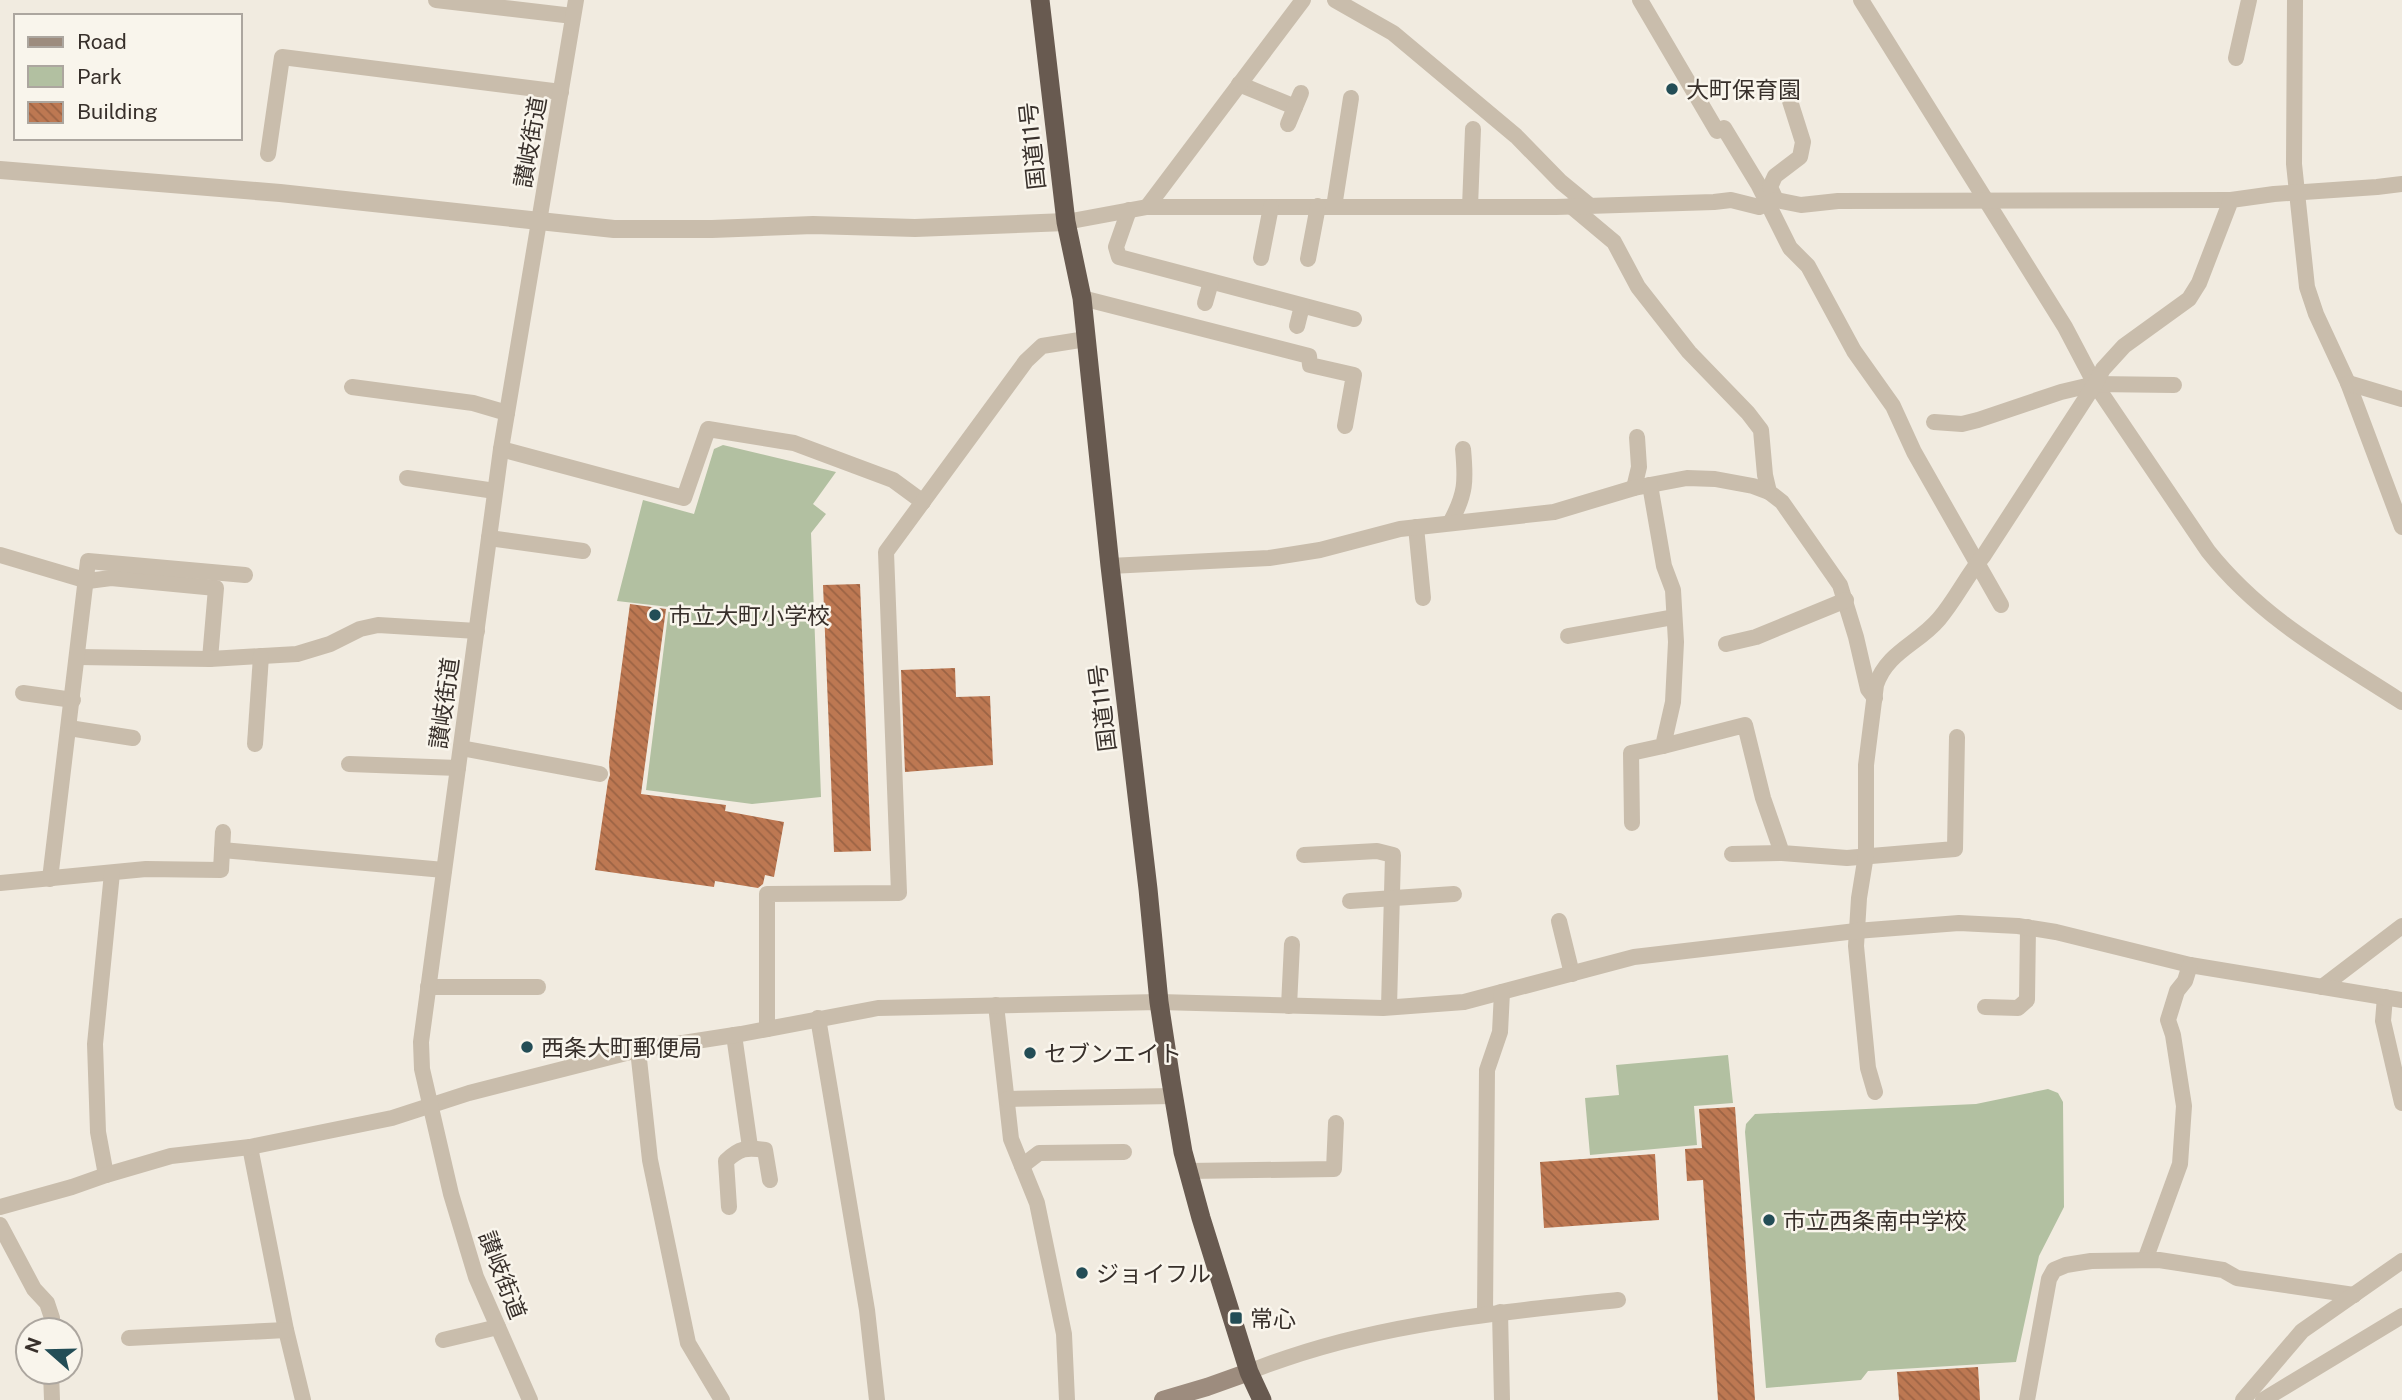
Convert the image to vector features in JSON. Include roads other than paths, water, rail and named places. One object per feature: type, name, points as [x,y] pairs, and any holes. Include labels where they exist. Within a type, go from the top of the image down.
[{"type":"highway","name":"国道11号","points":[[1040,0],[1066,222],[1082,298],[1110,566],[1149,889],[1158,1002],[1188,1171],[1220,1284],[1249,1372],[1262,1400]]},
{"type":"main road","points":[[1163,1400],[1249,1372]]},
{"type":"street","points":[[436,0],[575,8]]},
{"type":"street","points":[[1147,206],[1303,0]]},
{"type":"street","points":[[1335,0],[1393,33],[1516,136],[1588,205]]},
{"type":"street","points":[[1640,0],[1717,131],[1724,128],[1772,202]]},
{"type":"street","points":[[1861,0],[2065,327],[2095,384],[2228,577],[2280,622],[2402,702]]},
{"type":"street","points":[[2236,58],[2249,0]]},
{"type":"street","points":[[2295,0],[2294,164],[2307,287],[2316,314],[2348,383],[2402,527]]},
{"type":"street","name":"讃岐街道","points":[[530,1400],[477,1277],[451,1194],[421,1056],[501,449],[575,8]]},
{"type":"street","points":[[268,154],[282,57],[561,92]]},
{"type":"street","points":[[1239,84],[1298,100],[1288,124]]},
{"type":"street","points":[[1308,259],[1326,206],[1351,98]]},
{"type":"street","points":[[1790,102],[1803,142],[1800,157],[1775,176],[1770,187],[1772,202],[1790,248],[1808,266],[1854,351],[1893,406],[1914,452],[2001,605]]},
{"type":"street","points":[[1470,207],[1473,129]]},
{"type":"street","points":[[0,170],[243,189],[614,229],[813,225],[915,228],[1066,222],[1147,206],[1571,206],[1731,200],[1759,207],[1772,202],[1801,205],[1838,201],[2231,200],[2402,184]]},
{"type":"street","points":[[1875,1092],[1868,1068],[1856,932],[1866,855],[1866,765],[1876,685],[1886,664],[1936,622],[2103,369],[2124,346],[2189,299],[2199,283],[2231,200]]},
{"type":"street","points":[[1261,258],[1271,206]]},
{"type":"street","points":[[1571,206],[1614,242],[1638,287],[1689,352],[1761,430],[1769,492]]},
{"type":"street","points":[[1129,210],[1116,247],[1119,257],[1354,319]]},
{"type":"street","points":[[1205,303],[1211,282]]},
{"type":"street","points":[[1082,298],[1309,356],[1311,365],[1354,375],[1345,426]]},
{"type":"street","points":[[1297,326],[1302,306]]},
{"type":"street","points":[[766,1029],[767,894],[899,893],[886,552],[1026,361],[1042,346],[1086,339]]},
{"type":"street","points":[[2348,383],[2402,399]]},
{"type":"street","points":[[1934,422],[1962,424],[2095,384],[2174,384]]},
{"type":"street","points":[[352,387],[473,402],[507,413]]},
{"type":"street","points":[[501,449],[684,498],[708,429],[794,443],[893,480],[923,502]]},
{"type":"street","points":[[1637,438],[1642,486],[1673,590],[1676,642],[1673,702],[1663,747]]},
{"type":"street","points":[[1450,523],[1461,503],[1464,490],[1466,478],[1463,449]]},
{"type":"street","points":[[407,478],[495,491]]},
{"type":"street","points":[[1110,566],[1269,558],[1320,550],[1416,527],[1554,512],[1642,486],[1687,478],[1753,486],[1769,492],[1782,502],[1840,585],[1868,689],[1875,698]]},
{"type":"street","points":[[1416,527],[1423,598]]},
{"type":"street","points":[[489,538],[583,551]]},
{"type":"street","points":[[0,555],[88,581],[110,578],[216,588],[210,659]]},
{"type":"street","points":[[50,879],[88,581],[88,561],[245,575]]},
{"type":"street","points":[[1726,643],[1756,637],[1846,600]]},
{"type":"street","points":[[1568,636],[1674,617]]},
{"type":"street","points":[[78,657],[210,659],[297,654],[360,629],[378,625],[477,631]]},
{"type":"street","points":[[255,744],[261,656]]},
{"type":"street","points":[[23,693],[73,700]]},
{"type":"street","points":[[1633,823],[1631,753],[1745,725],[1763,798],[1782,853]]},
{"type":"street","points":[[69,728],[133,738]]},
{"type":"street","points":[[1732,854],[1782,853],[1847,858],[1955,849],[1957,737]]},
{"type":"street","points":[[461,748],[600,774]]},
{"type":"street","points":[[349,764],[458,768]]},
{"type":"street","points":[[0,883],[146,869],[221,870],[223,832]]},
{"type":"street","points":[[222,850],[444,870]]},
{"type":"street","points":[[1304,855],[1377,851],[1393,855],[1389,1007]]},
{"type":"street","points":[[106,1175],[98,1132],[95,1044],[112,873]]},
{"type":"street","points":[[1350,901],[1454,894]]},
{"type":"street","points":[[1559,921],[1572,974]]},
{"type":"street","points":[[2,1209],[170,1156],[250,1147],[391,1118],[430,1105],[638,1050],[878,1008],[1158,1002],[1389,1007],[1464,1002],[1634,957],[1959,923],[2028,927],[2190,965],[2402,1000]]},
{"type":"street","points":[[2322,987],[2402,926]]},
{"type":"street","points":[[1985,1007],[2018,1008],[2027,1000],[2028,927]]},
{"type":"street","points":[[1289,1006],[1292,944]]},
{"type":"street","points":[[2145,1260],[2180,1164],[2184,1106],[2173,1034],[2168,1020],[2177,990],[2185,981],[2190,965]]},
{"type":"street","points":[[428,987],[538,987]]},
{"type":"street","points":[[1502,992],[1500,1032],[1487,1070],[1493,1312],[1502,1400]]},
{"type":"street","points":[[2385,997],[2383,1021],[2402,1103]]},
{"type":"street","points":[[996,1005],[1011,1139],[1037,1203],[1064,1334],[1067,1400]]},
{"type":"street","points":[[818,1018],[867,1310],[877,1400]]},
{"type":"street","points":[[734,1035],[750,1147]]},
{"type":"street","points":[[638,1050],[650,1160],[688,1343],[722,1400]]},
{"type":"street","points":[[1007,1099],[1173,1096]]},
{"type":"street","points":[[1188,1171],[1334,1170],[1336,1123]]},
{"type":"street","points":[[250,1147],[286,1331],[303,1400]]},
{"type":"street","points":[[729,1208],[726,1161],[737,1150],[750,1147],[765,1150],[770,1180]]},
{"type":"street","points":[[1022,1166],[1039,1153],[1124,1152]]},
{"type":"street","points":[[0,1225],[34,1289],[47,1303],[51,1316]]},
{"type":"street","points":[[2243,1400],[2302,1331],[2402,1261],[2402,1248]]},
{"type":"street","points":[[2026,1400],[2049,1279],[2054,1270],[2066,1265],[2091,1261],[2159,1260],[2223,1270],[2237,1278],[2354,1295]]},
{"type":"street","points":[[1249,1372],[1293,1354],[1396,1329],[1493,1312],[1618,1300]]},
{"type":"street","points":[[2263,1400],[2402,1316]]},
{"type":"street","points":[[443,1340],[498,1327]]},
{"type":"street","points":[[129,1338],[286,1331]]},
{"type":"place","name":"大町保育園","points":[[1672,89]]},
{"type":"place","name":"市立大町小学校","points":[[655,615]]},
{"type":"place","name":"西条大町郵便局","points":[[527,1047]]},
{"type":"place","name":"セブンエイト","points":[[1030,1053]]},
{"type":"place","name":"市立西条南中学校","points":[[1769,1220]]},
{"type":"place","name":"ジョイフル","points":[[1082,1273]]},
{"type":"place","name":"常心","points":[[1236,1318]]}]
